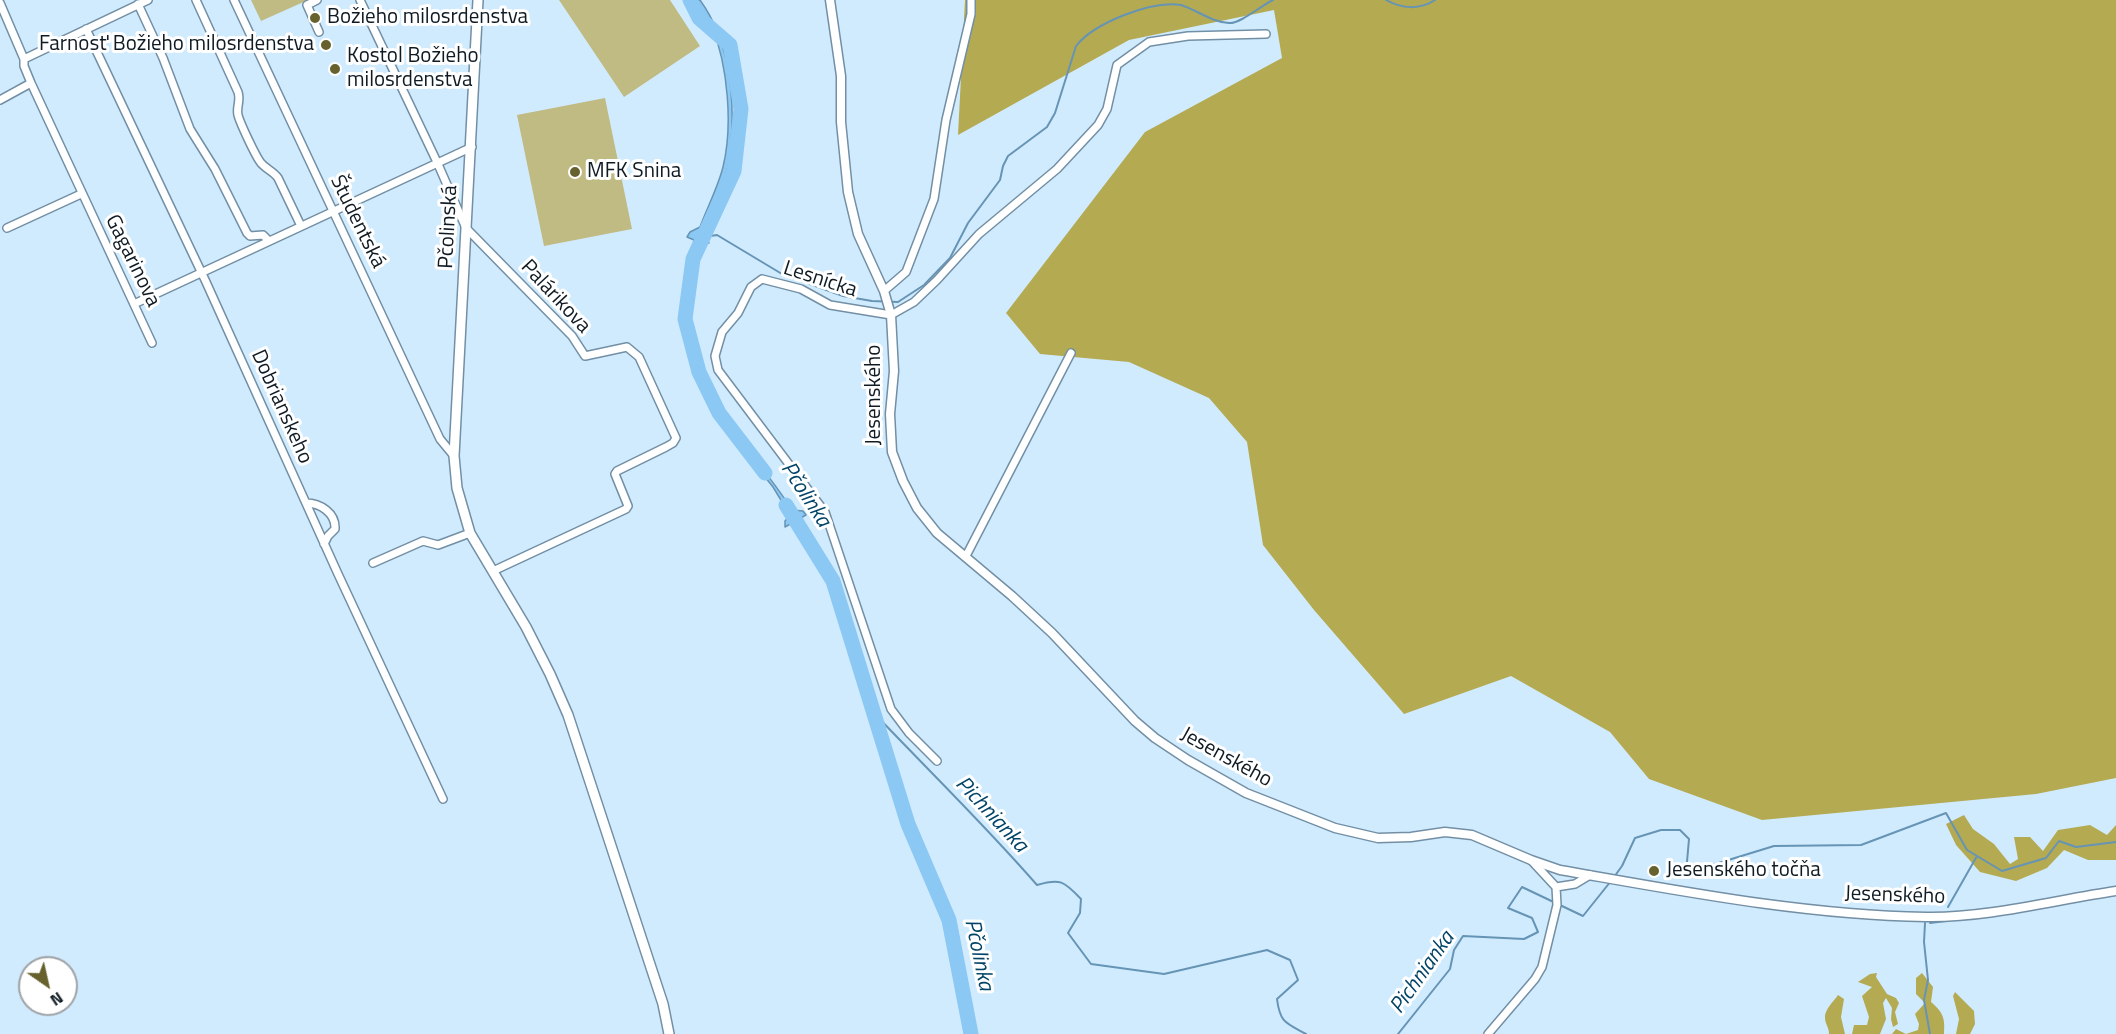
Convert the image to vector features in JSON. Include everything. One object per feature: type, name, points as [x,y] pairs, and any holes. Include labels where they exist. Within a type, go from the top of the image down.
[{"type":"main road","name":"Pčolinská","points":[[478,0],[454,456],[458,488],[470,532],[550,674],[568,714],[663,1004],[669,1034]]},
{"type":"street","points":[[24,58],[148,0]]},
{"type":"street","points":[[196,0],[238,92],[240,99],[238,115],[259,161],[273,171],[278,178],[301,226]]},
{"type":"street","name":"Študentská","points":[[234,0],[440,438],[454,456]]},
{"type":"street","points":[[317,0],[307,5],[319,33]]},
{"type":"street","name":"Palárikova","points":[[360,0],[466,228],[572,336],[585,356],[627,347],[639,357],[676,438],[666,447],[617,471],[615,474],[628,506],[626,509],[493,571]]},
{"type":"street","name":"Jesenského","points":[[830,0],[841,76],[841,122],[848,192],[858,234],[884,291],[891,315],[894,371],[890,414],[892,452],[903,481],[917,508],[937,533],[1052,633],[1155,738],[1246,793],[1335,828],[1378,838],[1411,837],[1445,832],[1472,835],[1560,870],[1625,882],[1777,906],[1854,914],[1927,917],[1994,911],[2116,891]]},
{"type":"street","points":[[884,291],[906,272],[934,199],[946,120],[971,14],[970,0]]},
{"type":"street","name":"Gagarinova","points":[[0,3],[24,58],[24,66],[31,84],[152,343]]},
{"type":"street","points":[[138,4],[164,58],[179,105],[190,129],[215,170],[247,232],[250,236],[263,235],[269,241]]},
{"type":"street","name":"Dobrianskeho","points":[[86,29],[202,273],[443,799]]},
{"type":"street","points":[[891,315],[914,302],[938,280],[979,234],[1057,169],[1098,125],[1107,109],[1117,66],[1149,42],[1188,36],[1266,34]]},
{"type":"street","points":[[0,100],[31,84]]},
{"type":"street","points":[[134,304],[472,147]]},
{"type":"street","points":[[7,228],[81,194]]},
{"type":"street","name":"Lesnícka","points":[[891,315],[830,305],[801,289],[762,279],[751,286],[738,314],[722,332],[716,356],[718,370],[825,512],[891,710],[909,733],[937,761]]},
{"type":"street","points":[[966,556],[1071,353]]},
{"type":"street","points":[[306,503],[314,503],[328,511],[335,523],[335,529],[327,536],[324,543]]},
{"type":"street","points":[[373,563],[423,541],[438,545],[470,532]]},
{"type":"street","points":[[1488,1034],[1539,973],[1546,953],[1558,901],[1556,887],[1531,860]]},
{"type":"street","points":[[1556,887],[1575,884],[1590,875]]},
{"type":"shaded area","points":[[251,0],[308,0],[261,21]]},
{"type":"shaded area","points":[[559,0],[670,0],[700,46],[624,97]]},
{"type":"shaded area","points":[[965,0],[2116,0],[2116,778],[2036,794],[1762,820],[1649,779],[1610,732],[1511,676],[1404,714],[1314,610],[1263,545],[1247,442],[1209,398],[1129,362],[1040,354],[1006,313],[1145,132],[1282,58],[1274,10],[1129,40],[958,135]]},
{"type":"shaded area","name":"MFK Snina","points":[[605,98],[632,229],[544,246],[517,115]]},
{"type":"shaded area","points":[[1964,815],[1973,829],[1994,844],[2010,864],[2018,859],[2014,837],[2030,837],[2043,851],[2058,830],[2090,825],[2107,835],[2116,825],[2116,860],[2088,860],[2064,850],[2047,868],[2016,881],[1980,872],[1956,845],[1946,824]]},
{"type":"shaded area","points":[[1877,973],[1876,977],[1887,994],[1896,998],[1899,1003],[1895,1012],[1898,1024],[1893,1027],[1892,1008],[1886,998],[1883,1003],[1886,1019],[1880,1034],[1852,1034],[1854,1025],[1867,1025],[1869,1017],[1862,996],[1872,987],[1858,982],[1870,974]]},
{"type":"shaded area","points":[[1922,973],[1933,987],[1931,1002],[1943,1016],[1944,1034],[1906,1034],[1918,1030],[1919,1024],[1915,1014],[1925,1003],[1916,994],[1916,978]]},
{"type":"shaded area","points":[[1955,992],[1974,1011],[1975,1024],[1970,1034],[1956,1034],[1959,1019],[1953,996]]},
{"type":"shaded area","points":[[1838,995],[1844,999],[1841,1017],[1845,1034],[1829,1034],[1825,1015]]},
{"type":"shaded area","points":[[1896,1029],[1906,1034],[1892,1034]]},
{"type":"water","points":[[694,0],[700,0],[710,16],[724,50],[731,87],[732,125],[728,167],[703,231],[709,243],[703,242],[685,295],[683,313],[685,329],[696,369],[719,412],[792,510],[803,511],[806,515],[785,527],[785,521],[790,515],[773,487],[718,419],[695,378],[681,327],[681,304],[694,240],[687,237],[690,232],[700,227],[715,190],[723,167],[728,133],[727,96],[722,60],[712,27]]},
{"type":"waterway","name":"Pčolinka","points":[[690,0],[699,18],[730,45],[741,109],[734,171],[693,259],[685,319],[699,372],[719,413],[765,473]]},
{"type":"waterway","points":[[703,237],[717,235],[782,274],[843,296],[872,301],[898,302],[924,285],[950,258],[968,223],[1000,180],[1008,156],[1047,127],[1055,113],[1076,46],[1084,37],[1124,15],[1155,6],[1181,5],[1216,20],[1234,23],[1273,0]]},
{"type":"waterway","points":[[1386,0],[1411,7],[1435,0]]},
{"type":"waterway","name":"Pčolinka","points":[[786,505],[833,581],[908,824],[949,920],[971,1034]]},
{"type":"waterway","name":"Pichnianka","points":[[874,713],[977,819],[1037,885],[1051,882],[1061,883],[1081,899],[1080,913],[1068,933],[1091,964],[1164,974],[1267,950],[1290,960],[1298,980],[1277,999],[1278,1007],[1285,1021],[1306,1034]]},
{"type":"waterway","name":"Pichnianka","points":[[1614,877],[1622,866],[1635,838],[1661,830],[1680,830],[1689,839],[1686,873],[1774,846],[1861,845],[1946,813],[1967,850],[2002,871],[2046,858],[2059,841],[2076,847],[2116,842]]},
{"type":"waterway","points":[[1948,907],[1977,856]]},
{"type":"waterway","name":"Pichnianka","points":[[1398,1034],[1450,969],[1454,950],[1463,936],[1524,939],[1538,932],[1532,918],[1508,908],[1522,887],[1583,916],[1611,881]]},
{"type":"waterway","points":[[1930,923],[1946,921]]},
{"type":"waterway","points":[[1925,923],[1924,942],[1928,980],[1924,1000],[1930,1034]]},
{"type":"place","name":"Božieho milosrdenstva","points":[[315,18]]},
{"type":"place","name":"Farnosť Božieho milosrdenstva","points":[[326,45]]},
{"type":"place","name":"Kostol Božieho milosrdenstva","points":[[335,69]]},
{"type":"place","name":"MFK Snina","points":[[575,172]]},
{"type":"place","name":"Jesenského točňa","points":[[1654,871]]}]
